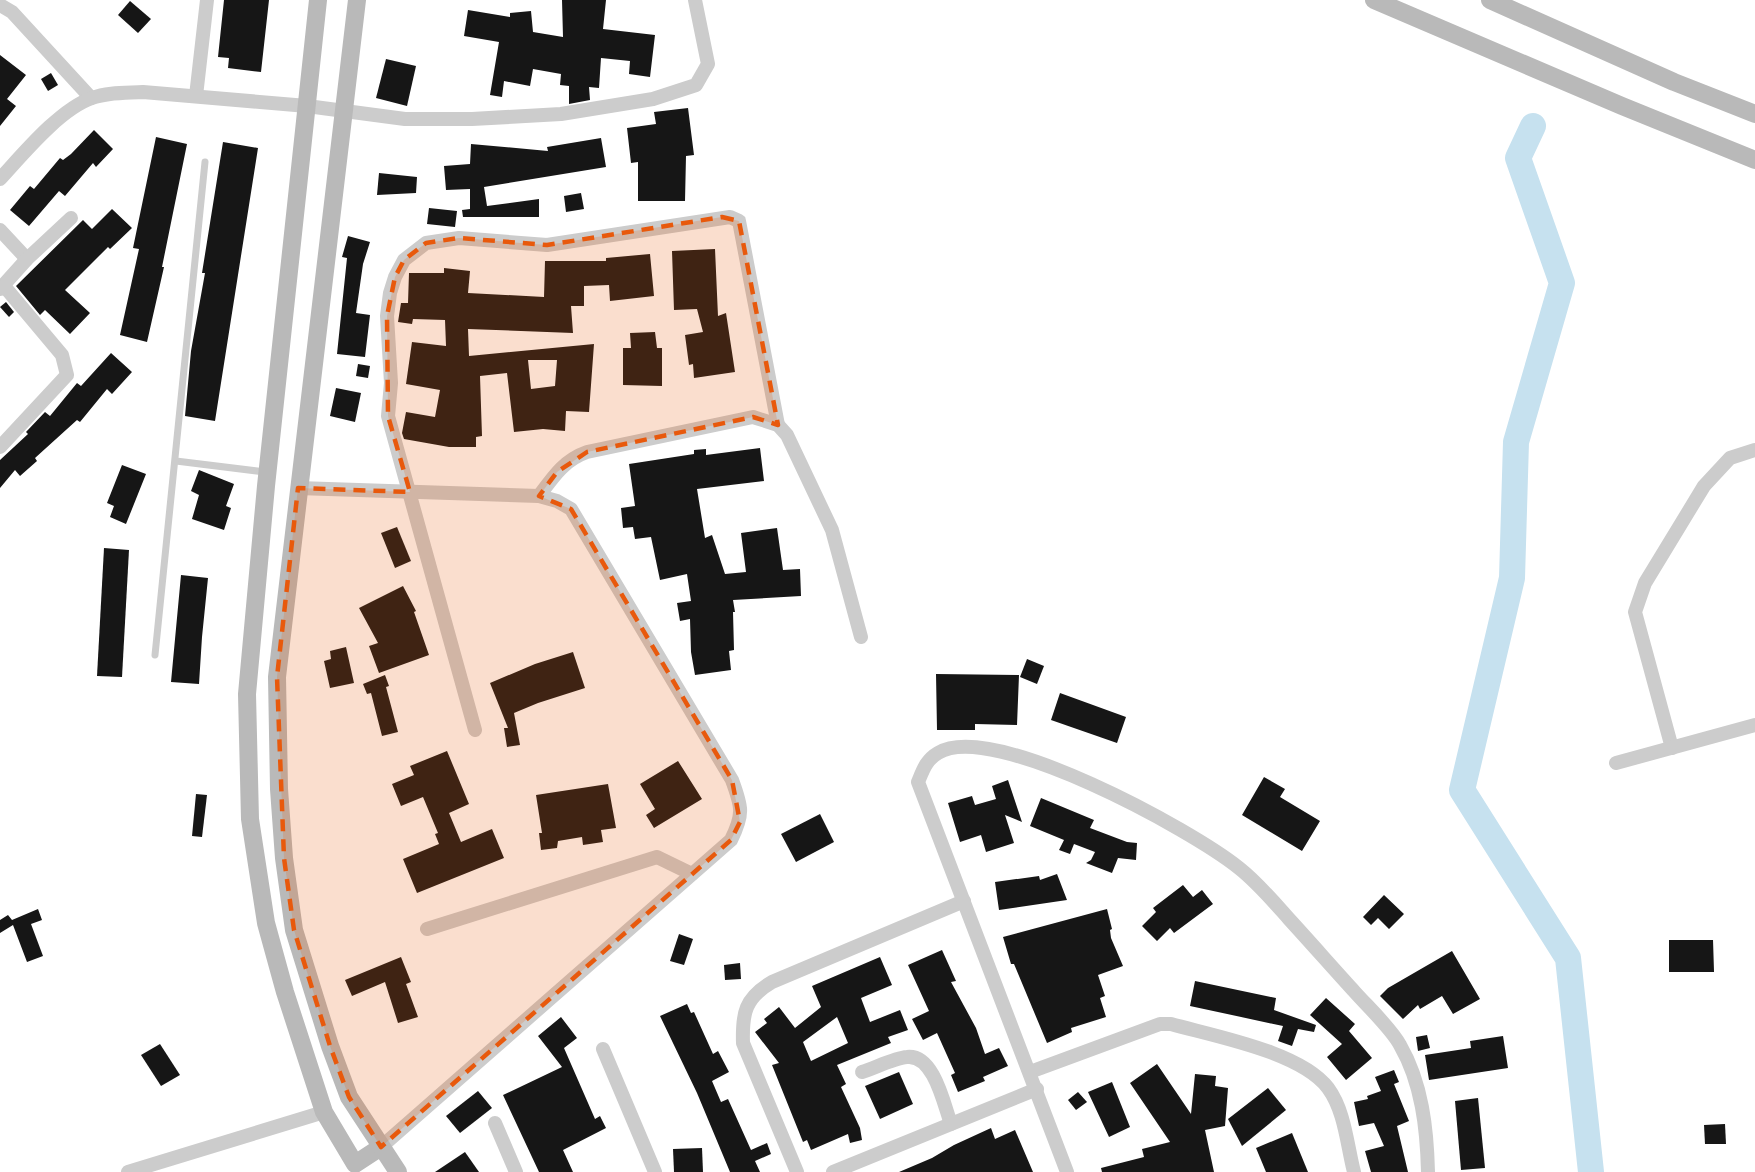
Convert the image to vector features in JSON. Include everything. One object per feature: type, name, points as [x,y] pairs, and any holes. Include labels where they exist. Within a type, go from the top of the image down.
[{"type":"street","points":[[196,96],[207,0]]},
{"type":"street","points":[[267,479],[298,489],[539,496],[557,501],[571,509],[732,780],[740,801],[740,822],[731,840],[381,1147],[355,1164],[324,1112],[285,992],[266,923],[250,819],[247,694],[267,479],[318,0]]},
{"type":"street","points":[[357,0],[277,677],[279,789],[284,858],[294,930],[330,1046],[349,1097],[398,1172]]},
{"type":"street","points":[[0,178],[60,117],[91,98],[117,93],[143,92],[307,106],[405,119],[472,119],[561,114],[653,99],[698,83],[708,64],[695,0]]},
{"type":"street","points":[[1374,0],[1755,160]]},
{"type":"street","points":[[1490,0],[1674,82],[1755,114]]},
{"type":"street","points":[[0,5],[12,12],[91,98]]},
{"type":"street","points":[[475,730],[388,416],[391,382],[387,316],[390,293],[404,260],[426,243],[459,238],[547,245],[730,217],[739,221],[778,425]]},
{"type":"street","points":[[0,447],[67,375],[62,355],[2,287],[27,259],[71,219]]},
{"type":"street","points":[[0,230],[27,259]]},
{"type":"street","points":[[539,496],[557,472],[575,457],[587,452],[753,417],[778,425],[787,435],[832,530],[861,637]]},
{"type":"street","points":[[1672,748],[1635,612],[1645,583],[1704,486],[1730,458],[1755,450]]},
{"type":"street","points":[[1616,763],[1755,725]]},
{"type":"street","points":[[1067,1172],[918,782],[926,764],[939,752],[962,746],[988,749],[1048,766],[1107,790],[1170,822],[1217,851],[1258,884],[1400,1043],[1420,1100],[1425,1125],[1428,1172]]},
{"type":"street","points":[[427,929],[657,857],[692,874]]},
{"type":"street","points":[[797,1172],[743,1043],[743,1022],[748,1004],[757,991],[772,982],[964,901]]},
{"type":"street","points":[[1030,1072],[1160,1024],[1171,1024],[1277,1054],[1312,1072],[1328,1088],[1340,1111],[1354,1172]]},
{"type":"street","points":[[603,1049],[655,1172]]},
{"type":"street","points":[[862,1072],[907,1057],[918,1059],[928,1066],[936,1081],[951,1124]]},
{"type":"street","points":[[833,1172],[1036,1089]]},
{"type":"street","points":[[128,1172],[324,1112],[349,1097]]},
{"type":"street","points":[[495,1124],[516,1172]]},
{"type":"lane","points":[[155,655],[206,162]]},
{"type":"lane","points":[[176,461],[267,479]]},
{"type":"highlighted area","points":[[722,217],[739,221],[778,425],[753,417],[587,452],[557,472],[539,496],[571,509],[732,780],[740,822],[731,840],[381,1147],[349,1097],[330,1046],[294,930],[284,858],[277,677],[298,488],[410,492],[388,416],[387,316],[395,277],[404,260],[426,243],[459,238],[547,245]]},
{"type":"building","points":[[224,0],[269,0],[261,72],[228,68],[229,58],[218,57]]},
{"type":"building","points":[[562,0],[606,0],[603,29],[655,35],[650,77],[629,74],[630,61],[601,58],[599,88],[589,87],[590,100],[569,104],[569,86],[560,85],[561,74],[533,69],[530,86],[504,81],[502,97],[490,95],[499,42],[464,36],[468,10],[510,17],[510,13],[531,11],[533,32],[563,37]]},
{"type":"building","points":[[130,1],[151,19],[138,33],[118,15]]},
{"type":"building","points":[[0,55],[26,75],[7,99],[16,106],[0,126]]},
{"type":"building","points":[[386,59],[416,66],[407,106],[376,98]]},
{"type":"building","points":[[51,73],[58,85],[48,91],[41,79]]},
{"type":"building","points":[[688,108],[694,155],[686,156],[685,201],[638,201],[638,162],[631,163],[627,128],[656,124],[654,112]]},
{"type":"building","points":[[94,130],[113,149],[96,167],[93,163],[65,196],[59,191],[29,226],[10,210],[30,186],[34,189],[60,158],[63,160],[71,154]]},
{"type":"building","points":[[156,137],[187,144],[162,267],[164,267],[147,342],[120,335],[139,249],[133,248]]},
{"type":"building","points":[[601,138],[606,167],[484,187],[487,206],[539,199],[539,217],[463,217],[462,210],[470,209],[470,189],[446,190],[444,166],[470,164],[471,144],[548,151],[547,147]]},
{"type":"building","points":[[223,142],[258,148],[215,421],[185,416],[191,351],[205,273],[202,273]]},
{"type":"building","points":[[379,173],[417,177],[416,193],[377,195]]},
{"type":"building","points":[[581,193],[584,209],[566,212],[564,196]]},
{"type":"building","points":[[429,208],[457,211],[455,227],[427,224]]},
{"type":"building","points":[[112,209],[132,228],[110,249],[108,247],[65,290],[90,313],[70,334],[45,310],[40,315],[16,286],[83,220],[92,229]]},
{"type":"building","points":[[348,236],[370,242],[363,264],[356,313],[370,315],[365,357],[337,354],[347,258],[342,257]]},
{"type":"building","points":[[715,249],[718,316],[726,313],[735,372],[694,378],[693,364],[689,365],[685,335],[703,332],[697,309],[674,310],[672,251]]},
{"type":"building","points":[[650,254],[654,296],[610,301],[609,285],[584,286],[584,306],[571,306],[573,333],[468,329],[469,356],[594,344],[589,412],[566,411],[565,431],[543,429],[514,432],[507,373],[480,376],[482,436],[476,437],[476,447],[449,447],[404,439],[402,433],[406,412],[435,417],[440,390],[406,384],[412,342],[446,346],[445,320],[413,319],[412,324],[398,322],[401,303],[408,303],[409,273],[444,273],[444,268],[470,271],[468,293],[544,297],[545,261],[606,261],[606,258]],"holes":[[[528,360],[557,360],[555,386],[531,389]]]},
{"type":"building","points":[[6,302],[14,312],[9,317],[0,307]]},
{"type":"building","points":[[655,332],[657,348],[662,348],[662,386],[623,385],[623,348],[631,348],[630,333]]},
{"type":"building","points":[[111,353],[132,372],[112,394],[107,389],[80,422],[77,420],[35,458],[37,461],[20,476],[15,470],[0,488],[0,460],[28,434],[26,432],[45,412],[50,416],[77,383],[81,386]]},
{"type":"building","points":[[358,364],[370,366],[368,378],[356,376]]},
{"type":"building","points":[[336,388],[361,393],[355,422],[330,416]]},
{"type":"building","points":[[760,448],[764,481],[697,489],[705,538],[712,535],[725,574],[746,572],[741,533],[777,528],[783,570],[800,569],[801,596],[733,600],[734,650],[729,651],[731,670],[695,675],[691,652],[690,619],[680,621],[677,603],[691,601],[687,574],[660,580],[651,537],[635,539],[633,527],[623,528],[621,508],[635,506],[629,464],[694,454],[694,450],[706,449],[706,455]]},
{"type":"building","points":[[122,465],[146,474],[126,524],[110,517],[114,506],[107,503]]},
{"type":"building","points":[[199,470],[234,484],[226,506],[231,508],[224,530],[192,519],[199,495],[191,491]]},
{"type":"building","points":[[397,527],[411,561],[395,568],[381,533]]},
{"type":"building","points":[[104,548],[129,550],[122,677],[97,676]]},
{"type":"building","points":[[181,575],[208,578],[199,684],[171,682]]},
{"type":"building","points":[[403,586],[416,611],[414,612],[429,655],[379,673],[369,646],[378,643],[359,608]]},
{"type":"building","points":[[346,647],[354,683],[330,688],[324,661],[331,659],[330,651]]},
{"type":"building","points":[[573,652],[585,688],[514,713],[520,745],[507,747],[504,728],[508,728],[490,683],[535,664]]},
{"type":"building","points":[[1027,659],[1044,666],[1037,684],[1020,677]]},
{"type":"building","points":[[936,674],[1019,675],[1017,725],[975,724],[975,730],[937,730]]},
{"type":"building","points":[[385,675],[398,732],[382,736],[371,693],[367,694],[363,684]]},
{"type":"building","points":[[1060,693],[1126,717],[1117,743],[1051,720]]},
{"type":"building","points":[[447,751],[469,804],[449,813],[461,842],[492,829],[504,858],[417,893],[403,859],[439,844],[435,834],[438,833],[423,797],[401,806],[392,784],[414,775],[410,766]]},
{"type":"building","points":[[678,761],[702,799],[654,828],[646,815],[655,809],[640,784]]},
{"type":"building","points":[[1264,777],[1285,789],[1280,797],[1320,821],[1302,851],[1242,815]]},
{"type":"building","points":[[1008,780],[1022,822],[1005,815],[1014,843],[986,852],[981,835],[960,842],[948,803],[972,796],[975,805],[996,799],[992,786]]},
{"type":"building","points":[[608,784],[616,828],[601,830],[603,842],[583,845],[582,837],[558,841],[557,848],[541,850],[539,833],[542,833],[536,795]]},
{"type":"building","points":[[196,794],[207,795],[202,837],[192,836]]},
{"type":"building","points":[[1041,798],[1094,820],[1090,828],[1127,842],[1137,843],[1136,860],[1118,858],[1112,873],[1086,863],[1091,860],[1095,852],[1074,844],[1070,854],[1059,850],[1064,840],[1030,826]]},
{"type":"building","points":[[820,814],[834,842],[796,862],[781,834]]},
{"type":"building","points":[[1057,874],[1067,900],[999,910],[995,882],[1039,876],[1040,880]]},
{"type":"building","points":[[1183,885],[1193,897],[1202,890],[1213,904],[1174,933],[1170,928],[1157,941],[1142,926],[1156,912],[1153,908]]},
{"type":"building","points":[[1384,895],[1404,914],[1389,929],[1378,918],[1371,925],[1363,917]]},
{"type":"building","points":[[38,909],[42,920],[31,924],[43,956],[27,962],[13,925],[0,933],[0,920],[8,915],[12,920]]},
{"type":"building","points":[[1107,909],[1112,929],[1110,930],[1111,938],[1123,966],[1098,975],[1105,996],[1100,998],[1106,1017],[1071,1028],[1072,1032],[1047,1043],[1014,964],[1011,964],[1003,937]]},
{"type":"building","points":[[679,934],[693,939],[684,965],[670,961]]},
{"type":"building","points":[[1669,940],[1713,940],[1714,972],[1669,972]]},
{"type":"building","points":[[942,950],[956,981],[951,982],[976,1028],[985,1054],[999,1048],[1008,1066],[983,1077],[985,1081],[958,1092],[951,1075],[955,1073],[937,1033],[923,1040],[912,1019],[929,1011],[908,965]]},
{"type":"building","points":[[1452,951],[1480,999],[1453,1014],[1442,996],[1420,1009],[1418,1005],[1403,1019],[1380,996],[1388,988]]},
{"type":"building","points":[[401,957],[411,982],[406,984],[418,1017],[398,1023],[385,982],[352,996],[345,980]]},
{"type":"building","points":[[880,957],[892,985],[861,998],[870,1022],[900,1010],[908,1030],[888,1037],[891,1043],[837,1065],[846,1084],[841,1087],[860,1128],[862,1140],[850,1143],[848,1134],[811,1150],[807,1140],[803,1142],[772,1065],[779,1063],[755,1032],[767,1023],[764,1019],[779,1007],[795,1028],[821,1007],[812,986]],"holes":[[[837,1017],[848,1043],[811,1061],[803,1042]]]},
{"type":"building","points":[[740,963],[741,979],[725,980],[724,965]]},
{"type":"building","points":[[1195,981],[1276,998],[1274,1010],[1316,1025],[1314,1032],[1298,1029],[1292,1046],[1278,1041],[1283,1026],[1190,1006]]},
{"type":"building","points":[[1326,998],[1355,1024],[1349,1031],[1372,1058],[1346,1080],[1327,1057],[1342,1044],[1310,1015]]},
{"type":"building","points":[[687,1004],[691,1013],[694,1012],[713,1054],[718,1051],[729,1072],[712,1081],[721,1102],[728,1099],[751,1150],[767,1143],[771,1154],[755,1161],[760,1172],[730,1172],[697,1093],[660,1016]]},
{"type":"building","points":[[561,1017],[577,1038],[564,1048],[595,1119],[600,1116],[606,1128],[563,1150],[573,1172],[539,1172],[503,1095],[562,1067],[538,1036]]},
{"type":"building","points":[[1427,1035],[1430,1048],[1418,1051],[1416,1037]]},
{"type":"building","points":[[1503,1036],[1508,1068],[1429,1080],[1425,1055],[1471,1048],[1470,1041]]},
{"type":"building","points":[[160,1044],[180,1075],[161,1086],[141,1055]]},
{"type":"building","points":[[1157,1064],[1191,1114],[1195,1074],[1216,1076],[1215,1086],[1228,1088],[1225,1126],[1205,1130],[1214,1172],[1102,1172],[1101,1168],[1144,1157],[1142,1149],[1170,1142],[1130,1083]]},
{"type":"building","points":[[1394,1070],[1399,1082],[1394,1084],[1409,1121],[1397,1126],[1408,1172],[1371,1172],[1365,1151],[1384,1146],[1374,1123],[1359,1126],[1354,1102],[1368,1099],[1367,1096],[1381,1091],[1375,1077]]},
{"type":"building","points":[[899,1072],[913,1104],[880,1119],[865,1086]]},
{"type":"building","points":[[1112,1082],[1130,1127],[1109,1137],[1088,1092]]},
{"type":"building","points":[[1268,1088],[1286,1110],[1242,1146],[1228,1119]]},
{"type":"building","points":[[478,1091],[492,1108],[460,1133],[446,1116]]},
{"type":"building","points":[[1078,1092],[1087,1102],[1076,1110],[1068,1100]]},
{"type":"building","points":[[1478,1098],[1485,1168],[1461,1170],[1455,1101]]},
{"type":"building","points":[[1725,1124],[1726,1144],[1705,1144],[1704,1125]]},
{"type":"building","points":[[991,1128],[995,1139],[1015,1130],[1033,1172],[899,1172],[932,1158]]},
{"type":"building","points":[[1292,1133],[1308,1172],[1266,1172],[1256,1148]]},
{"type":"building","points":[[702,1148],[703,1172],[674,1172],[673,1149]]},
{"type":"building","points":[[465,1152],[479,1172],[435,1172]]},
{"type":"waterway","points":[[1533,126],[1518,158],[1562,283],[1516,442],[1512,578],[1462,790],[1568,958],[1591,1172]]}]
